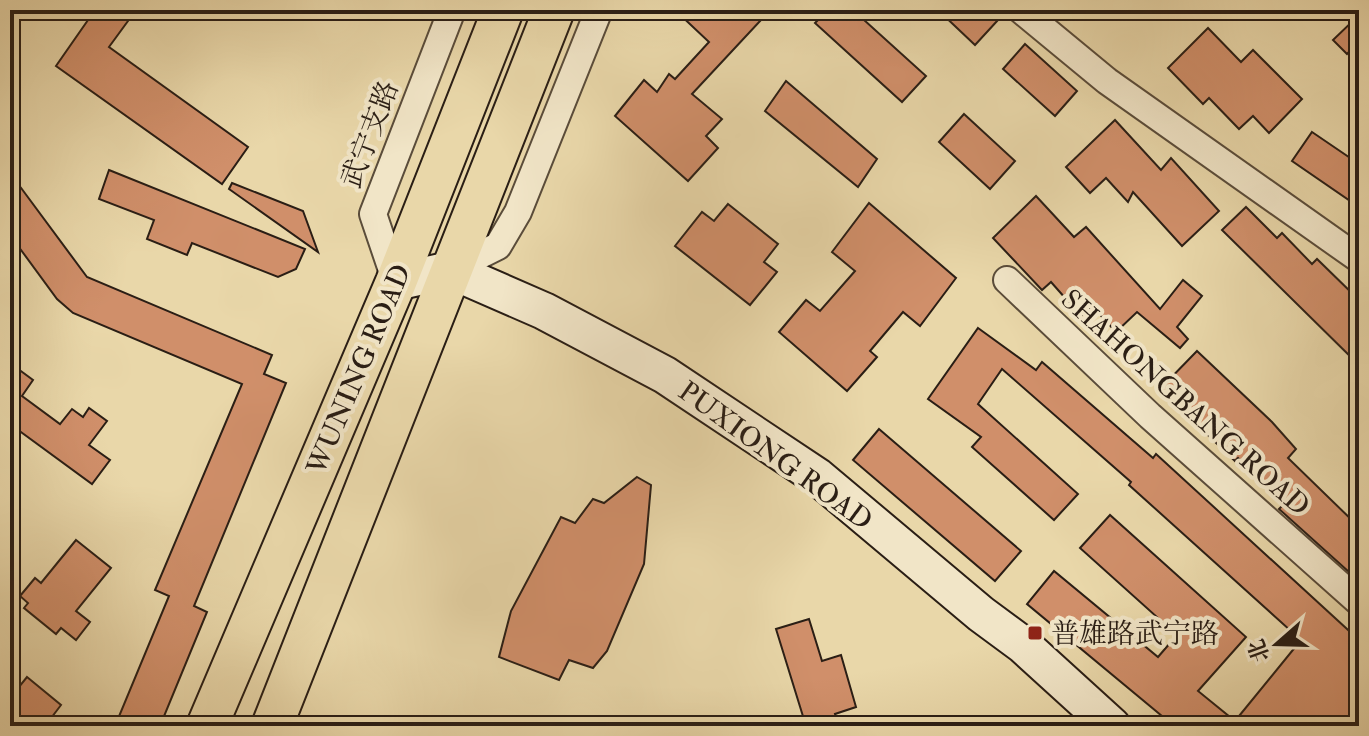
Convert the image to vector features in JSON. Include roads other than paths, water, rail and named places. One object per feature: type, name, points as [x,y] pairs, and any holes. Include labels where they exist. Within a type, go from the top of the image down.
[{"type":"main road","name":"WUNING ROAD","points":[[207,726],[396,282],[503,10]]},
{"type":"main road","name":"WUNING ROAD","points":[[272,726],[554,10]]},
{"type":"main road","points":[[396,282],[450,270]]},
{"type":"main road","name":"PUXIONG ROAD","points":[[450,270],[585,332],[665,375],[741,423],[818,477],[981,614],[1023,645],[1112,726]]},
{"type":"street","name":"武宁支路","points":[[396,282],[373,214],[452,10]]},
{"type":"street","points":[[450,270],[498,246],[518,212],[599,10]]},
{"type":"street","points":[[1021,10],[1126,95],[1359,259]]},
{"type":"street","name":"SHAHONGBANG ROAD","points":[[1007,280],[1150,416],[1359,602]]},
{"type":"place","name":"普雄路武宁路","points":[[1035,633]]}]
